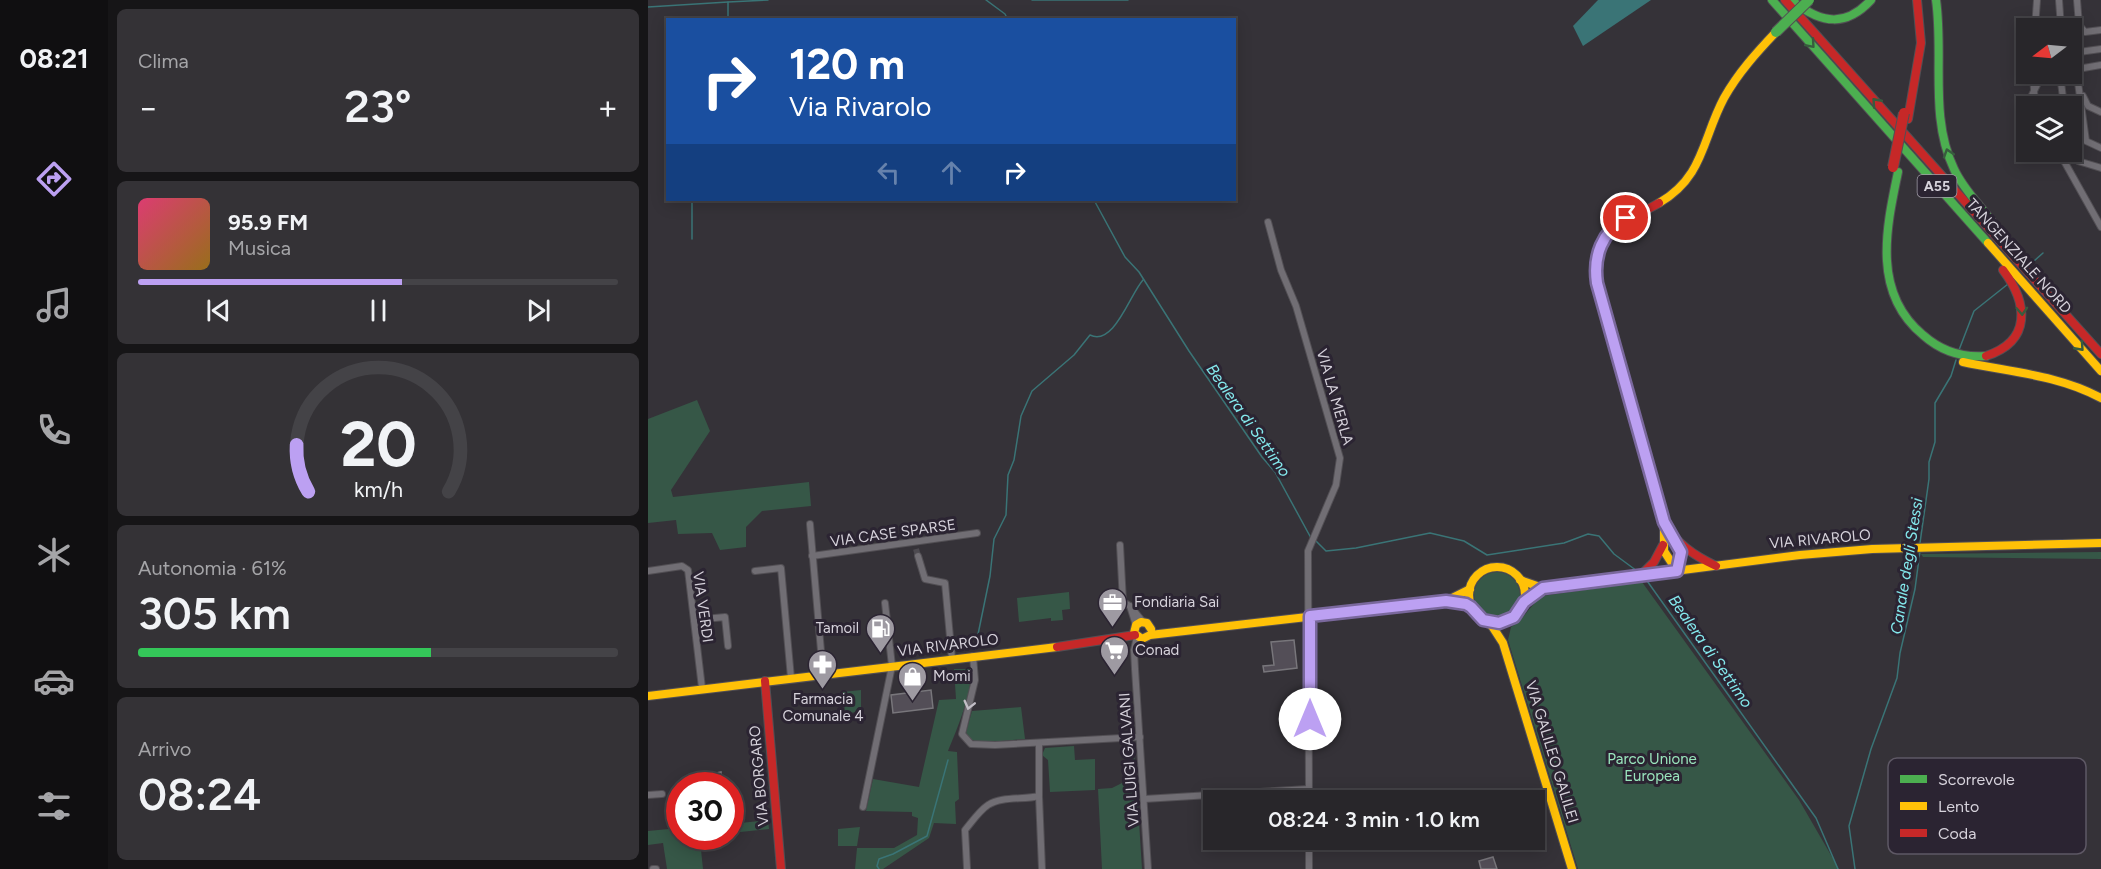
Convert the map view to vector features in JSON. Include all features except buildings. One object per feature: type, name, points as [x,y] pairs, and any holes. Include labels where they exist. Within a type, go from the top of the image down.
[{"type":"main road","name":"TANGENZIALE NORD","points":[[1772,0],[2101,371]]},
{"type":"main road","name":"TANGENZIALE NORD","points":[[1785,0],[2101,354]]},
{"type":"main road","points":[[1792,0],[1808,14],[1831,21],[1848,18],[1863,9],[1871,0]]},
{"type":"main road","points":[[1716,566],[1693,556],[1679,545],[1664,522],[1598,290],[1595,271],[1597,255],[1604,239],[1621,220],[1665,201],[1689,179],[1731,87],[1750,60],[1809,0]]},
{"type":"main road","points":[[1906,116],[1914,49],[1911,0]]},
{"type":"main road","points":[[1917,0],[1921,43],[1880,239],[1879,263],[1884,288],[1899,319],[1916,339],[1937,353],[2055,381],[2083,389],[2101,398]]},
{"type":"main road","name":"A55","points":[[1936,0],[1939,24],[1940,119],[1948,153],[1964,187],[1988,216],[2013,255]]},
{"type":"main road","points":[[1930,178],[1973,236],[2010,280],[2022,303],[2021,325],[2010,344],[1988,356],[1958,357]]},
{"type":"main road","points":[[1664,522],[1665,555],[1677,571]]},
{"type":"main road","name":"VIA RIVAROLO","points":[[1520,580],[1543,588],[1800,555],[1927,546],[2101,543]]},
{"type":"main road","points":[[1642,574],[1654,562],[1663,545]]},
{"type":"main road","points":[[1677,571],[1682,558],[1679,545]]},
{"type":"main road","points":[[1471,607],[1470,589],[1477,575],[1491,568],[1508,569],[1520,580],[1524,591],[1524,602],[1506,625],[1503,643]]},
{"type":"main road","name":"VIA RIVAROLO","points":[[1524,602],[1543,588]]},
{"type":"main road","points":[[1446,601],[1470,589]]},
{"type":"main road","points":[[1141,632],[1170,634],[1446,601],[1471,607],[1483,620],[1499,623],[1514,617]]},
{"type":"main road","name":"VIA GALILEO GALILEI","points":[[1483,620],[1492,626],[1503,643],[1572,869]]},
{"type":"main road","name":"VIA RIVAROLO","points":[[892,666],[1115,639],[1141,632]]},
{"type":"main road","points":[[648,696],[892,666]]},
{"type":"main road","name":"VIA BORGARO","points":[[765,681],[781,869]]},
{"type":"street","points":[[2036,18],[2037,0]]},
{"type":"street","points":[[2059,0],[2060,18]]},
{"type":"street","points":[[2077,0],[2079,25],[2085,32],[2101,30]]},
{"type":"street","points":[[2082,51],[2101,48]]},
{"type":"street","points":[[2082,67],[2101,66]]},
{"type":"street","points":[[2032,95],[2033,84]]},
{"type":"street","points":[[2032,95],[2038,84]]},
{"type":"street","points":[[2077,84],[2086,141],[2101,148]]},
{"type":"street","points":[[2079,84],[2084,102],[2101,112]]},
{"type":"street","points":[[2082,161],[2101,168]]},
{"type":"street","points":[[2066,163],[2101,227]]},
{"type":"street","name":"VIA LA MERLA","points":[[1268,222],[1281,270],[1296,306],[1340,458],[1336,485],[1308,552],[1309,789]]},
{"type":"street","name":"VIA CASE SPARSE","points":[[810,524],[823,674]]},
{"type":"street","name":"VIA CASE SPARSE","points":[[812,556],[917,549],[978,533]]},
{"type":"street","points":[[1120,545],[1123,602],[1130,606],[1141,632]]},
{"type":"street","points":[[917,549],[925,579],[945,583],[952,658]]},
{"type":"street","name":"VIA VERDI","points":[[648,571],[687,567],[702,688]]},
{"type":"street","points":[[755,571],[781,568],[790,678]]},
{"type":"street","points":[[885,603],[892,666]]},
{"type":"street","points":[[694,620],[725,617],[728,646]]},
{"type":"street","name":"VIA LUIGI GALVANI","points":[[1141,632],[1134,650],[1148,869]]},
{"type":"street","points":[[973,656],[975,680],[962,734],[967,741],[976,746],[1140,737]]},
{"type":"street","name":"VIA RIVAROLO","points":[[863,807],[892,666]]},
{"type":"street","points":[[1039,743],[1042,869]]},
{"type":"street","points":[[1144,799],[1309,789]]},
{"type":"street","points":[[648,795],[662,794]]},
{"type":"street","points":[[967,868],[965,830],[988,805],[1015,798],[1029,799],[1039,796]]},
{"type":"street","points":[[1309,850],[1310,869]]},
{"type":"green space","points":[[697,400],[710,431],[671,490],[673,497],[809,482],[811,506],[762,511],[746,527],[746,547],[720,550],[712,533],[678,534],[676,520],[648,523],[648,419]]},
{"type":"green space","points":[[2101,552],[2101,559],[1923,557],[1921,554]]},
{"type":"green space","points":[[1502,572],[1514,578],[1519,586],[1519,604],[1514,612],[1506,617],[1492,618],[1480,612],[1475,604],[1474,590],[1480,578],[1488,573]]},
{"type":"green space","name":"Parco Unione Europea","points":[[1642,582],[1799,800],[1839,869],[1578,869],[1508,640],[1511,627],[1542,596]]},
{"type":"green space","points":[[1069,592],[1070,609],[1062,610],[1063,620],[1051,621],[1051,618],[1019,622],[1017,598]]},
{"type":"green space","points":[[954,669],[969,669],[970,676],[964,710],[948,751],[957,752],[959,799],[955,802],[956,824],[934,823],[929,838],[883,869],[855,869],[857,848],[894,848],[917,835],[918,818],[912,816],[912,812],[866,811],[873,779],[919,787],[939,700],[956,699]]},
{"type":"green space","points":[[861,690],[861,712],[845,713],[843,692]]},
{"type":"green space","points":[[1021,707],[1025,739],[979,743],[968,738],[966,732],[972,711]]},
{"type":"green space","points":[[1074,746],[1075,760],[1095,759],[1095,790],[1050,792],[1048,760],[1042,755],[1045,748]]},
{"type":"green space","points":[[1135,758],[1142,869],[1102,869],[1098,789],[1112,788],[1122,783],[1127,764]]},
{"type":"green space","points":[[768,820],[769,829],[744,832],[744,823]]},
{"type":"green space","points":[[860,827],[857,846],[838,846],[838,829]]},
{"type":"green space","points":[[666,829],[666,850],[701,850],[703,869],[667,869],[663,843],[648,845],[648,831]]},
{"type":"water","points":[[1598,0],[1651,0],[1583,46],[1573,26]]},
{"type":"waterway","points":[[728,18],[728,2],[768,0]]},
{"type":"waterway","name":"Bealera di Settimo","points":[[986,0],[1007,18]]},
{"type":"waterway","points":[[1032,0],[1128,0]]},
{"type":"waterway","points":[[648,7],[728,2]]},
{"type":"waterway","points":[[692,201],[692,239]]},
{"type":"waterway","name":"Bealera di Settimo","points":[[1095,201],[1125,257],[1139,272],[1189,351],[1262,457],[1275,472],[1311,538]]},
{"type":"waterway","name":"Canale degli Stessi","points":[[2034,261],[2043,253]]},
{"type":"waterway","points":[[975,649],[990,576],[994,539],[1006,515],[1008,475],[1014,460],[1021,416],[1032,391],[1074,355],[1090,335],[1099,337],[1114,327],[1143,280]]},
{"type":"waterway","name":"Canale degli Stessi","points":[[1959,350],[1974,311],[2008,284]]},
{"type":"waterway","name":"Canale degli Stessi","points":[[1920,543],[1929,479],[1929,462],[1935,442],[1935,403],[1951,376],[1956,360]]},
{"type":"waterway","name":"Bealera di Settimo","points":[[1315,540],[1326,551],[1356,548],[1430,533],[1464,541],[1487,555],[1564,543],[1588,534],[1599,536],[1614,554],[1637,571]]},
{"type":"waterway","name":"Canale degli Stessi","points":[[1855,869],[1849,826],[1871,749],[1897,678],[1900,653],[1915,589],[1920,551]]},
{"type":"waterway","name":"Bealera di Settimo","points":[[1645,578],[1816,818],[1838,869]]},
{"type":"waterway","points":[[879,869],[877,866],[879,859],[927,836],[948,760]]},
{"type":"tunnel","points":[[916,549],[918,556]]},
{"type":"traffic: fast","points":[[1772,0],[1988,243]]},
{"type":"traffic: fast","points":[[1776,32],[1809,0]]},
{"type":"traffic: fast","points":[[1794,2],[1814,15],[1834,19],[1852,15],[1871,0]]},
{"type":"traffic: fast","points":[[1936,0],[1939,107],[1946,149],[1962,183],[1992,222]]},
{"type":"traffic: fast","points":[[1898,172],[1887,238],[1890,280],[1896,300],[1907,318],[1923,335],[1937,345],[1960,354],[1986,356]]},
{"type":"traffic: slow","points":[[1659,203],[1674,193],[1694,169],[1729,89],[1748,63],[1776,32]]},
{"type":"traffic: slow","points":[[1988,243],[2101,371]]},
{"type":"traffic: slow","points":[[1963,362],[2051,379],[2101,398]]},
{"type":"traffic: slow","points":[[1664,524],[1664,551],[1677,571],[1682,558],[1679,545]]},
{"type":"traffic: slow","points":[[1520,580],[1543,588],[1800,555],[1872,549],[2101,543]]},
{"type":"traffic: slow","points":[[1497,567],[1508,569],[1517,575],[1523,584],[1525,595],[1523,606],[1517,615],[1508,621],[1497,623],[1486,621],[1477,615],[1471,606],[1469,595],[1471,584],[1477,575],[1486,569],[1497,567]]},
{"type":"traffic: slow","points":[[1524,602],[1543,588]]},
{"type":"traffic: slow","points":[[1446,601],[1470,589]]},
{"type":"traffic: slow","points":[[1151,629],[1147,623],[1141,622],[1136,625],[1134,633],[1142,639],[1150,635],[1446,601],[1471,607]]},
{"type":"traffic: slow","points":[[1483,620],[1492,626],[1503,643],[1572,869]]},
{"type":"traffic: slow","points":[[648,696],[1057,647]]},
{"type":"traffic: jam","points":[[1785,0],[2101,354]]},
{"type":"traffic: jam","points":[[1908,119],[1921,43],[1917,0]]},
{"type":"traffic: jam","points":[[1893,167],[1904,113]]},
{"type":"traffic: jam","points":[[1659,203],[1617,226],[1602,242],[1598,254],[1598,290],[1664,522],[1674,537],[1686,548],[1716,566]]},
{"type":"traffic: jam","points":[[1986,356],[2012,341],[2021,320],[2021,308],[2017,295],[2003,270]]},
{"type":"traffic: jam","points":[[1641,575],[1654,562],[1663,545]]},
{"type":"traffic: jam","points":[[1057,647],[1135,635]]},
{"type":"traffic: jam","points":[[765,681],[781,869]]},
{"type":"place","name":"Fondiaria Sai","points":[[1113,628]]},
{"type":"place","name":"Tamoil","points":[[880,654]]},
{"type":"place","name":"Conad","points":[[1114,676]]},
{"type":"place","name":"Farmacia Comunale 4","points":[[823,690]]},
{"type":"place","name":"Momi","points":[[912,702]]},
{"type":"route","points":[[1310,719],[1310,616],[1446,601],[1466,604],[1483,620],[1499,623],[1514,617],[1524,602],[1543,588],[1677,571],[1682,558],[1681,552],[1664,522],[1598,290],[1596,265],[1601,243],[1610,230],[1626,218]]}]
